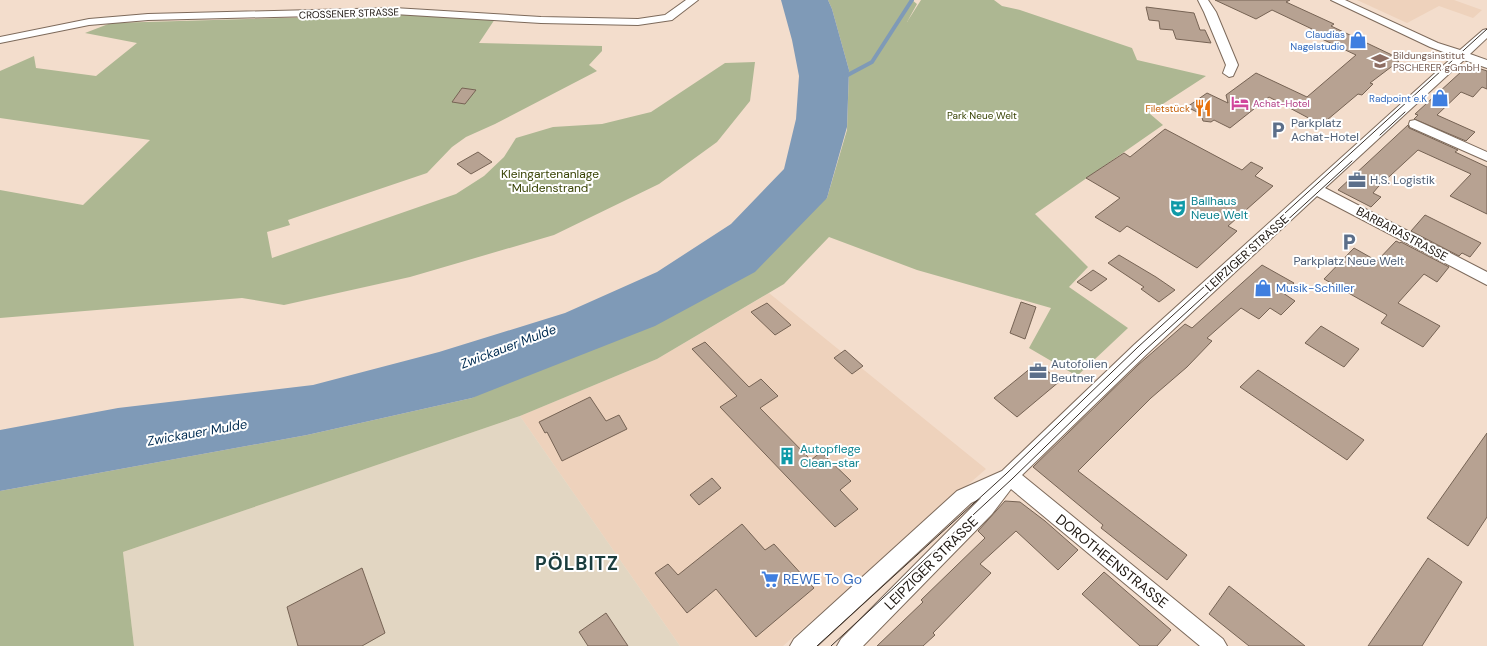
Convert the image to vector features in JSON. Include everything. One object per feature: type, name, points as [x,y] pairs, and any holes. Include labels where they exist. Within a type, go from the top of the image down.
[{"type":"street","name":"CROSSENER STRASSE","points":[[0,40],[89,22],[148,17],[394,11],[541,20],[638,22],[668,18],[693,0]]},
{"type":"street","points":[[1203,0],[1210,12],[1232,65],[1228,72]]},
{"type":"street","points":[[1336,0],[1434,45],[1487,64]]},
{"type":"street","name":"LEIPZIGER STRASSE","points":[[848,646],[985,508],[1009,476],[1141,350],[1464,55],[1487,32]]},
{"type":"street","points":[[1415,124],[1487,157]]},
{"type":"street","name":"BARBARASTRASSE","points":[[1316,189],[1487,278]]},
{"type":"street","name":"LEIPZIGER STRASSE","points":[[801,646],[964,497],[1009,476]]},
{"type":"street","name":"DOROTHEENSTRASSE","points":[[1009,476],[1216,646]]},
{"type":"shaded area","points":[[1357,0],[1454,0],[1482,10],[1473,18],[1439,6],[1407,23]]},
{"type":"shaded area","points":[[769,293],[986,469],[783,646],[680,646],[520,416],[657,359]]},
{"type":"shaded area","points":[[520,416],[680,646],[134,646],[123,552]]},
{"type":"green space","name":"Park Neue Welt","points":[[828,0],[912,0],[917,4],[907,22],[921,0],[994,0],[1002,6],[1020,10],[1132,48],[1137,60],[1206,76],[1149,113],[1163,125],[1035,214],[1088,267],[1069,287],[1128,328],[1077,376],[1029,348],[1051,308],[917,270],[829,237],[784,284],[657,359],[520,416],[123,552],[134,646],[0,646],[0,491],[307,435],[472,398],[827,198],[847,130],[849,70],[832,9]]},
{"type":"green space","name":"Kleingartenanlage \"Muldenstrand\"","points":[[422,14],[495,19],[479,43],[602,46],[602,51],[589,65],[597,71],[495,124],[466,137],[452,147],[427,173],[288,220],[290,225],[267,232],[272,258],[456,194],[484,176],[504,157],[516,138],[553,127],[602,124],[651,112],[725,63],[755,62],[750,101],[717,142],[659,184],[554,235],[410,277],[284,305],[242,298],[0,318],[0,190],[83,205],[150,140],[0,118],[0,71],[34,56],[36,68],[96,76],[137,43],[85,33],[111,23]]},
{"type":"water","name":"Zwickauer Mulde","points":[[781,0],[828,0],[832,9],[849,70],[847,127],[827,198],[755,272],[655,326],[472,398],[307,435],[0,491],[0,430],[118,408],[313,385],[439,352],[565,313],[657,272],[731,224],[784,169],[796,119],[799,76],[792,40]]},
{"type":"building","points":[[1215,0],[1290,0],[1286,2],[1334,24],[1331,26],[1392,55],[1389,57],[1399,61],[1370,83],[1373,84],[1362,95],[1358,94],[1327,120],[1316,122],[1269,97],[1230,128],[1214,120],[1211,122],[1203,121],[1201,114],[1187,107],[1207,93],[1228,103],[1226,95],[1256,73],[1307,97],[1356,55],[1307,32],[1312,29],[1272,10],[1256,19]]},
{"type":"building","points":[[1146,7],[1194,13],[1200,30],[1205,30],[1211,43],[1176,39],[1173,30],[1160,29],[1159,21],[1149,20]]},
{"type":"building","points":[[1481,69],[1487,71],[1487,89],[1482,87],[1473,97],[1461,92],[1437,115],[1475,132],[1466,141],[1414,119],[1418,115],[1415,114],[1462,71]]},
{"type":"building","points":[[462,88],[476,90],[465,104],[452,102]]},
{"type":"building","points":[[1408,125],[1409,128],[1458,150],[1455,152],[1487,167],[1487,214],[1450,196],[1471,174],[1418,150],[1373,193],[1381,197],[1371,207],[1338,190]]},
{"type":"building","name":"Ballhaus Neue Welt","points":[[1165,129],[1242,170],[1251,162],[1263,168],[1255,176],[1273,186],[1228,226],[1237,231],[1197,268],[1127,226],[1120,232],[1095,217],[1120,198],[1086,178],[1124,153],[1130,157]]},
{"type":"building","points":[[478,152],[492,162],[471,174],[457,164]]},
{"type":"building","points":[[1425,215],[1481,243],[1470,257],[1462,253],[1459,256],[1411,231]]},
{"type":"building","points":[[1396,241],[1401,242],[1449,267],[1437,282],[1424,274],[1398,303],[1440,326],[1423,347],[1381,323],[1387,315],[1324,279],[1354,248],[1377,261]]},
{"type":"building","points":[[1119,255],[1175,290],[1159,302],[1141,289],[1144,287],[1108,263]]},
{"type":"building","points":[[1262,265],[1294,283],[1283,293],[1295,301],[1281,315],[1270,308],[1259,319],[1241,308],[1207,338],[1212,341],[1187,367],[1151,398],[1078,471],[1187,555],[1167,580],[1101,528],[1103,525],[1033,467],[1138,365],[1185,324],[1192,328]]},
{"type":"building","points":[[1093,270],[1107,279],[1091,291],[1077,282]]},
{"type":"building","points":[[1021,302],[1036,307],[1025,339],[1010,333]]},
{"type":"building","points":[[767,303],[791,325],[775,335],[751,312]]},
{"type":"building","points":[[1321,326],[1359,349],[1344,367],[1305,343]]},
{"type":"building","name":"Autopflege Clean-star","points":[[705,342],[749,387],[761,379],[778,396],[760,408],[811,460],[821,452],[851,481],[840,490],[858,509],[835,527],[720,407],[737,396],[692,349]]},
{"type":"building","points":[[845,350],[863,366],[852,374],[834,358]]},
{"type":"building","points":[[1037,363],[1060,381],[1017,417],[994,398]]},
{"type":"building","points":[[1258,370],[1364,440],[1347,460],[1240,387]]},
{"type":"building","points":[[590,397],[606,421],[619,415],[627,429],[562,461],[547,432],[545,433],[539,422]]},
{"type":"building","points":[[1487,433],[1487,517],[1468,546],[1427,518]]},
{"type":"building","points":[[712,478],[721,488],[699,505],[690,495]]},
{"type":"building","points":[[1005,501],[1020,502],[1045,521],[1078,550],[1058,570],[1016,531],[980,564],[991,573],[933,633],[935,635],[923,646],[877,646],[923,602],[921,600],[985,538],[978,531]]},
{"type":"building","points":[[742,524],[765,550],[774,544],[814,588],[756,637],[716,589],[687,613],[655,573],[668,564],[678,575]]},
{"type":"building","points":[[1428,558],[1462,582],[1422,646],[1368,646]]},
{"type":"building","points":[[362,568],[385,633],[362,646],[298,646],[287,607]]},
{"type":"building","points":[[1104,572],[1171,630],[1157,646],[1140,646],[1082,594]]},
{"type":"building","points":[[1229,586],[1305,646],[1249,646],[1209,614]]},
{"type":"building","points":[[606,613],[628,646],[588,646],[579,632]]},
{"type":"waterway","points":[[844,77],[872,62],[912,0]]},
{"type":"tram line","points":[[817,646],[1006,474],[1138,347],[1487,29]]},
{"type":"tram line","points":[[1380,135],[1405,112]]},
{"type":"tram line","points":[[831,646],[1012,479],[1144,351],[1352,161]]},
{"type":"place","name":"Claudias Nagelstudio","points":[[1358,40]]},
{"type":"place","name":"Bildungsinstitut PSCHERER gGmbH","points":[[1380,61]]},
{"type":"place","name":"Radpoint e.K","points":[[1440,98]]},
{"type":"place","name":"Achat-Hotel","points":[[1240,103]]},
{"type":"place","name":"Filetstück","points":[[1203,108]]},
{"type":"place","name":"Parkplatz Achat-Hotel","points":[[1278,130]]},
{"type":"place","name":"H.S. Logistik","points":[[1357,180]]},
{"type":"place","name":"Ballhaus Neue Welt","points":[[1178,208]]},
{"type":"place","name":"Parkplatz Neue Welt","points":[[1349,242]]},
{"type":"place","name":"Musik-Schiller","points":[[1263,288]]},
{"type":"place","name":"Autofolien Beutner","points":[[1038,371]]},
{"type":"place","name":"Autopflege Clean-star","points":[[787,456]]},
{"type":"place","name":"REWE To Go","points":[[770,579]]},
{"type":"district","name":"PÖLBITZ","points":[[577,563]]}]
